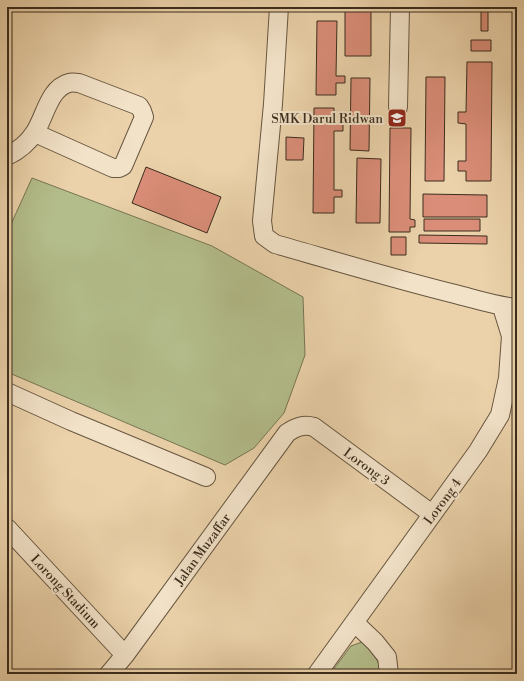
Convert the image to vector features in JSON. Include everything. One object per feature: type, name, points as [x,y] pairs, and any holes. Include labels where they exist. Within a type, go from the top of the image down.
[{"type":"street","points":[[279,7],[273,104],[262,221],[264,236],[275,244],[410,283],[510,308]]},
{"type":"street","points":[[398,107],[400,7]]},
{"type":"street","points":[[7,156],[21,148],[35,133],[53,95],[61,87],[70,82],[79,83],[139,106],[144,117],[123,166],[118,168],[113,168],[35,133]]},
{"type":"street","name":"Lorong 4","points":[[317,674],[478,451],[500,415],[508,378],[511,336],[510,308]]},
{"type":"street","points":[[7,392],[71,421],[206,477]]},
{"type":"street","name":"Lorong 3","points":[[299,427],[314,427],[432,514]]},
{"type":"street","name":"Jalan Muzaffar","points":[[109,674],[125,655],[287,433],[299,427]]},
{"type":"street","name":"Lorong Stadium","points":[[7,528],[125,655]]},
{"type":"street","points":[[355,623],[375,642],[387,657],[389,674]]},
{"type":"green space","points":[[32,178],[212,246],[303,297],[305,355],[284,413],[254,448],[225,465],[7,372],[7,233]]},
{"type":"green space","points":[[362,642],[377,660],[382,674],[330,674],[351,646]]},
{"type":"building","points":[[345,7],[371,7],[371,56],[345,56]]},
{"type":"building","points":[[481,7],[488,7],[488,31],[481,31]]},
{"type":"building","points":[[317,21],[337,21],[336,76],[345,76],[345,83],[336,83],[336,95],[316,95]]},
{"type":"building","points":[[471,40],[491,40],[491,51],[471,51]]},
{"type":"building","points":[[467,62],[492,62],[491,181],[466,181],[466,171],[458,171],[458,161],[466,161],[466,124],[458,123],[458,112],[466,112]]},
{"type":"building","points":[[426,77],[445,77],[444,181],[425,181]]},
{"type":"building","points":[[351,78],[370,78],[369,151],[350,150]]},
{"type":"building","points":[[314,108],[334,108],[334,123],[343,123],[343,131],[334,131],[334,190],[342,190],[342,197],[334,197],[334,213],[313,213]]},
{"type":"building","points":[[390,128],[411,128],[410,219],[415,220],[415,227],[410,227],[410,232],[389,232]]},
{"type":"building","points":[[286,137],[304,138],[303,160],[286,160]]},
{"type":"building","points":[[357,158],[381,159],[380,223],[356,223]]},
{"type":"building","points":[[146,167],[221,197],[207,233],[132,203]]},
{"type":"building","points":[[423,194],[487,195],[487,217],[423,217]]},
{"type":"building","points":[[424,219],[480,219],[480,231],[424,231]]},
{"type":"building","points":[[419,235],[487,236],[487,244],[419,243]]},
{"type":"building","points":[[391,237],[406,237],[406,255],[391,255]]},
{"type":"place","name":"SMK Darul Ridwan","points":[[397,118]]}]
